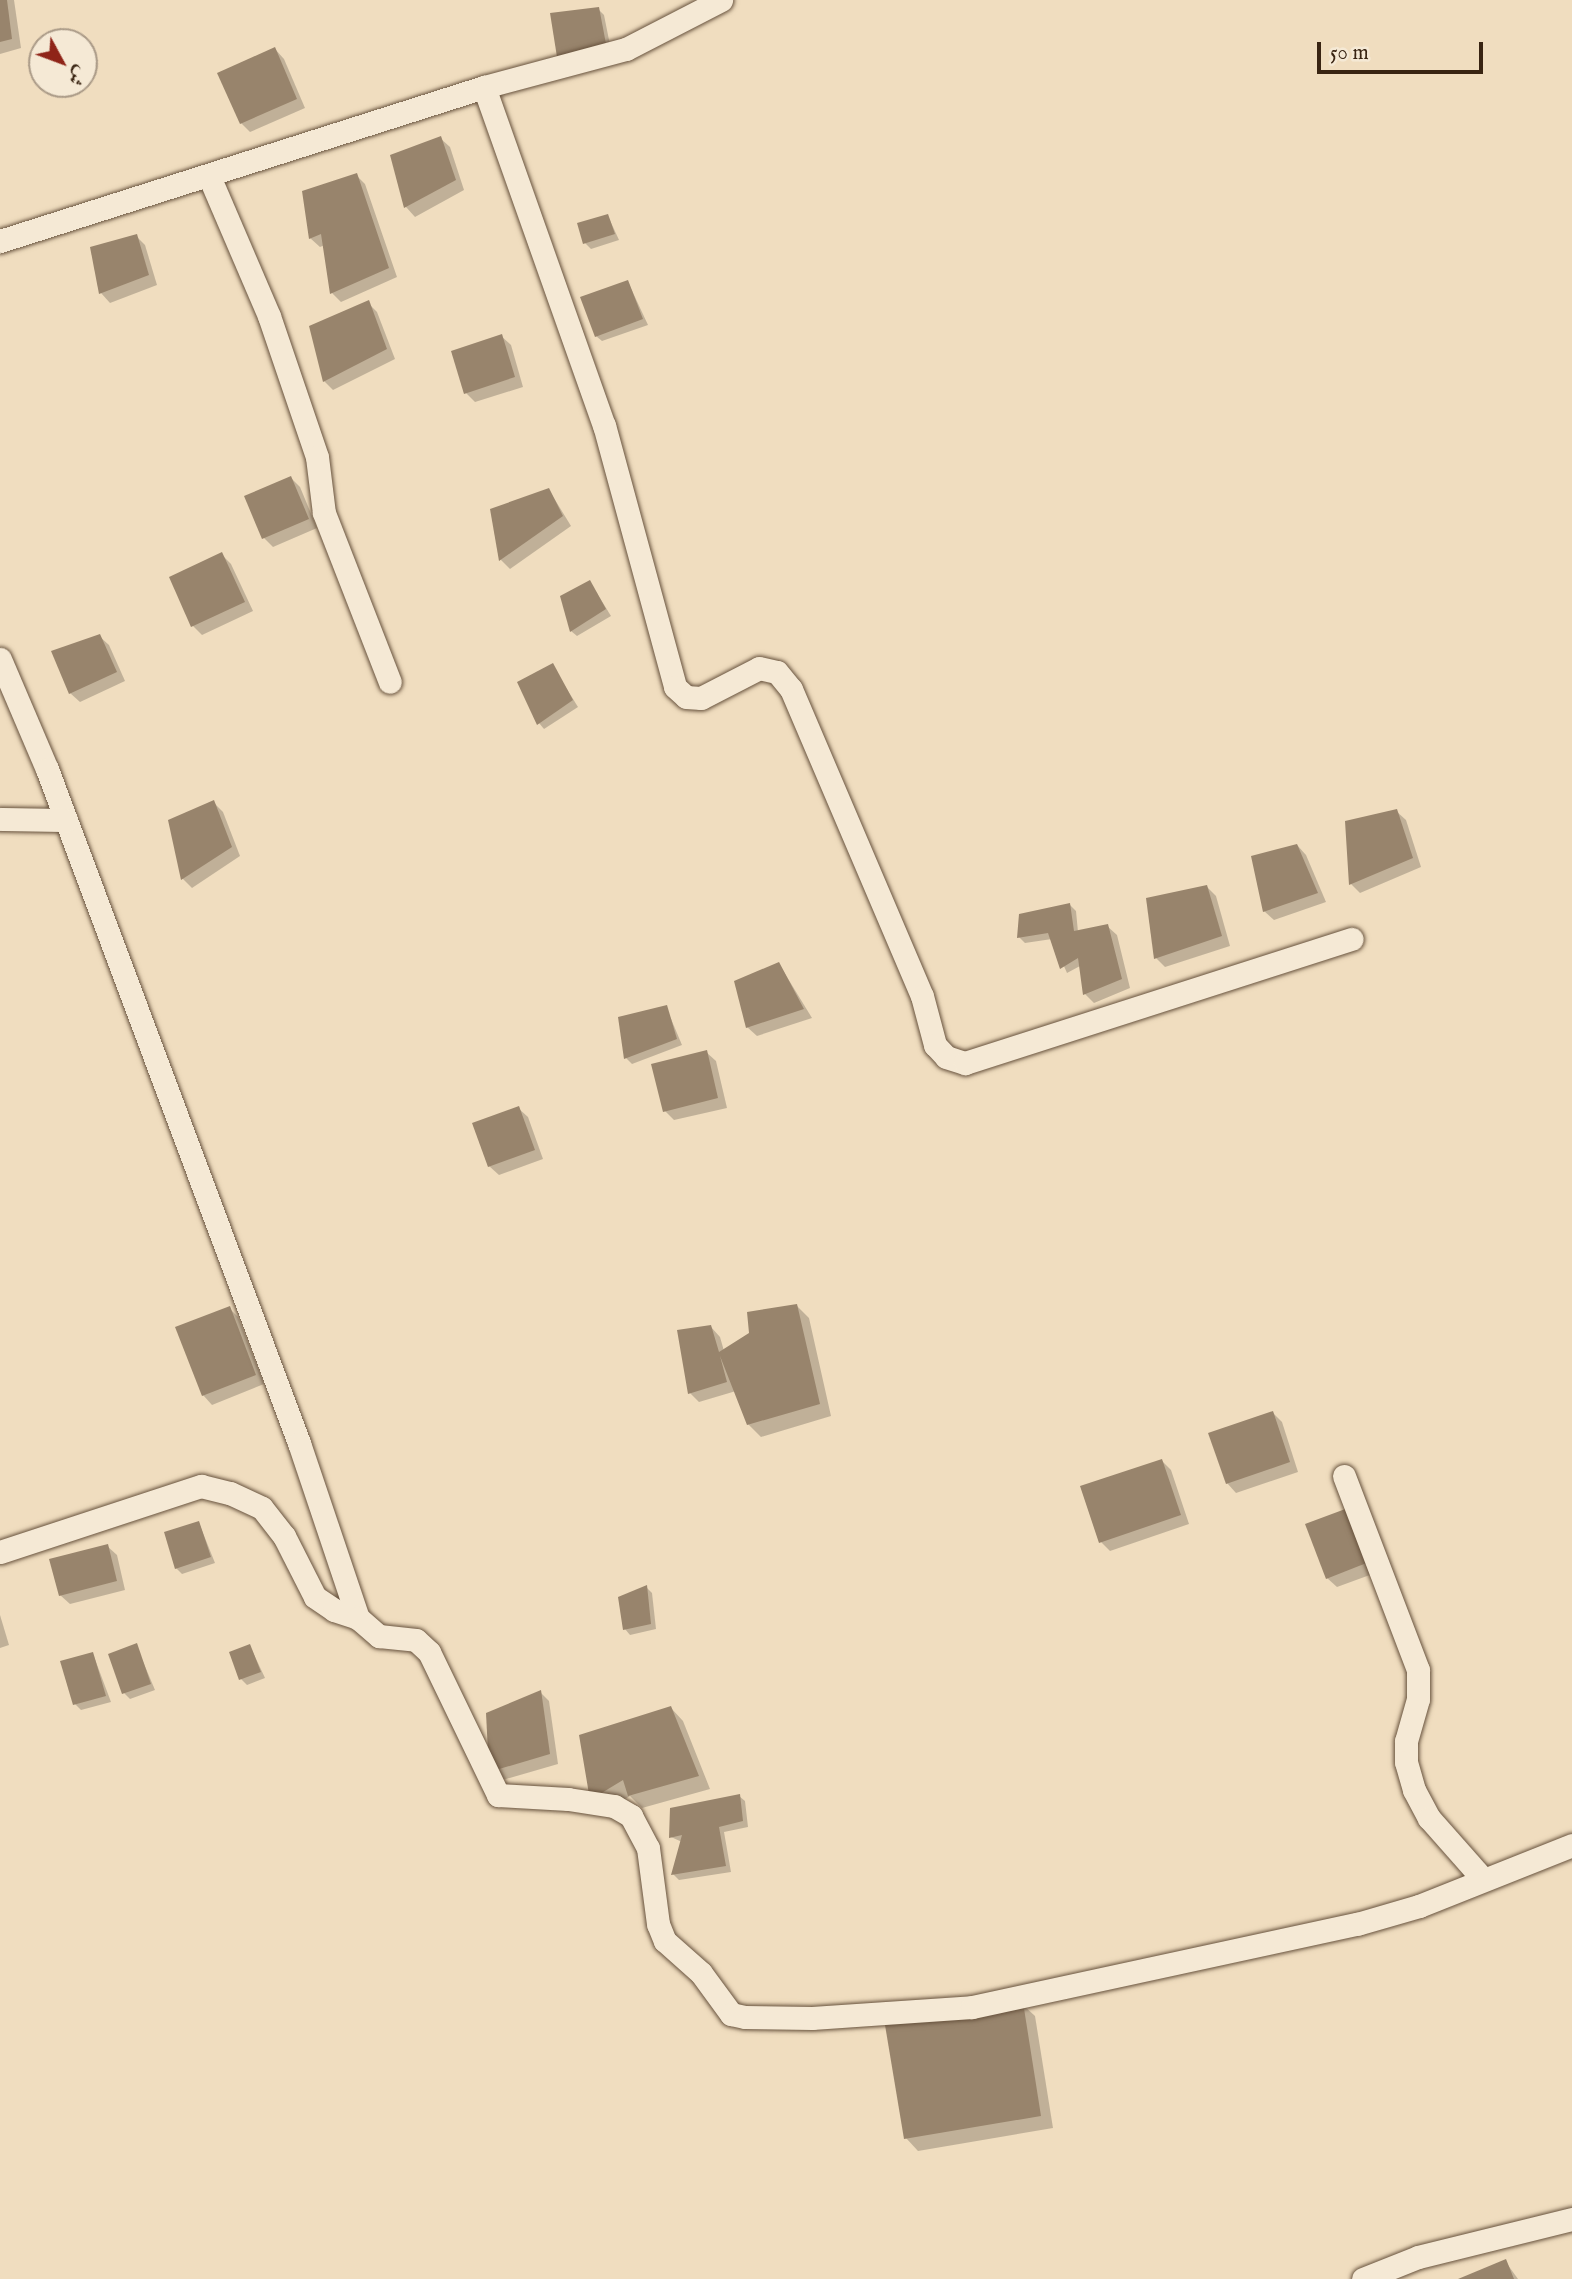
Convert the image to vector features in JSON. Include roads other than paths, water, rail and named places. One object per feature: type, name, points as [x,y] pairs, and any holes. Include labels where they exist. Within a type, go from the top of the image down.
[{"type":"street","points":[[0,241],[484,87],[626,49],[721,0]]},
{"type":"street","points":[[484,87],[604,425],[675,687],[686,697],[701,698],[759,668],[777,672],[791,689],[912,973],[935,1045],[946,1057],[965,1063],[1352,939]]},
{"type":"street","points":[[209,176],[269,316],[317,457],[324,513],[390,681]]},
{"type":"street","points":[[2,668],[65,820],[294,1430],[358,1618]]},
{"type":"street","points":[[0,819],[65,820]]},
{"type":"street","points":[[1344,1476],[1418,1670],[1418,1699],[1406,1741],[1406,1762],[1414,1790],[1429,1818],[1482,1878]]},
{"type":"street","points":[[0,1552],[201,1486],[230,1493],[262,1508],[284,1536],[315,1597],[334,1610],[358,1618],[379,1636],[416,1640],[429,1651],[498,1796],[568,1799],[614,1807],[631,1815],[648,1847],[658,1924],[666,1941],[701,1973],[731,2014],[812,2018],[972,2007],[1357,1924],[1419,1906],[1482,1878],[1572,1845]]},
{"type":"street","points":[[1363,2279],[1418,2257],[1572,2220]]}]
